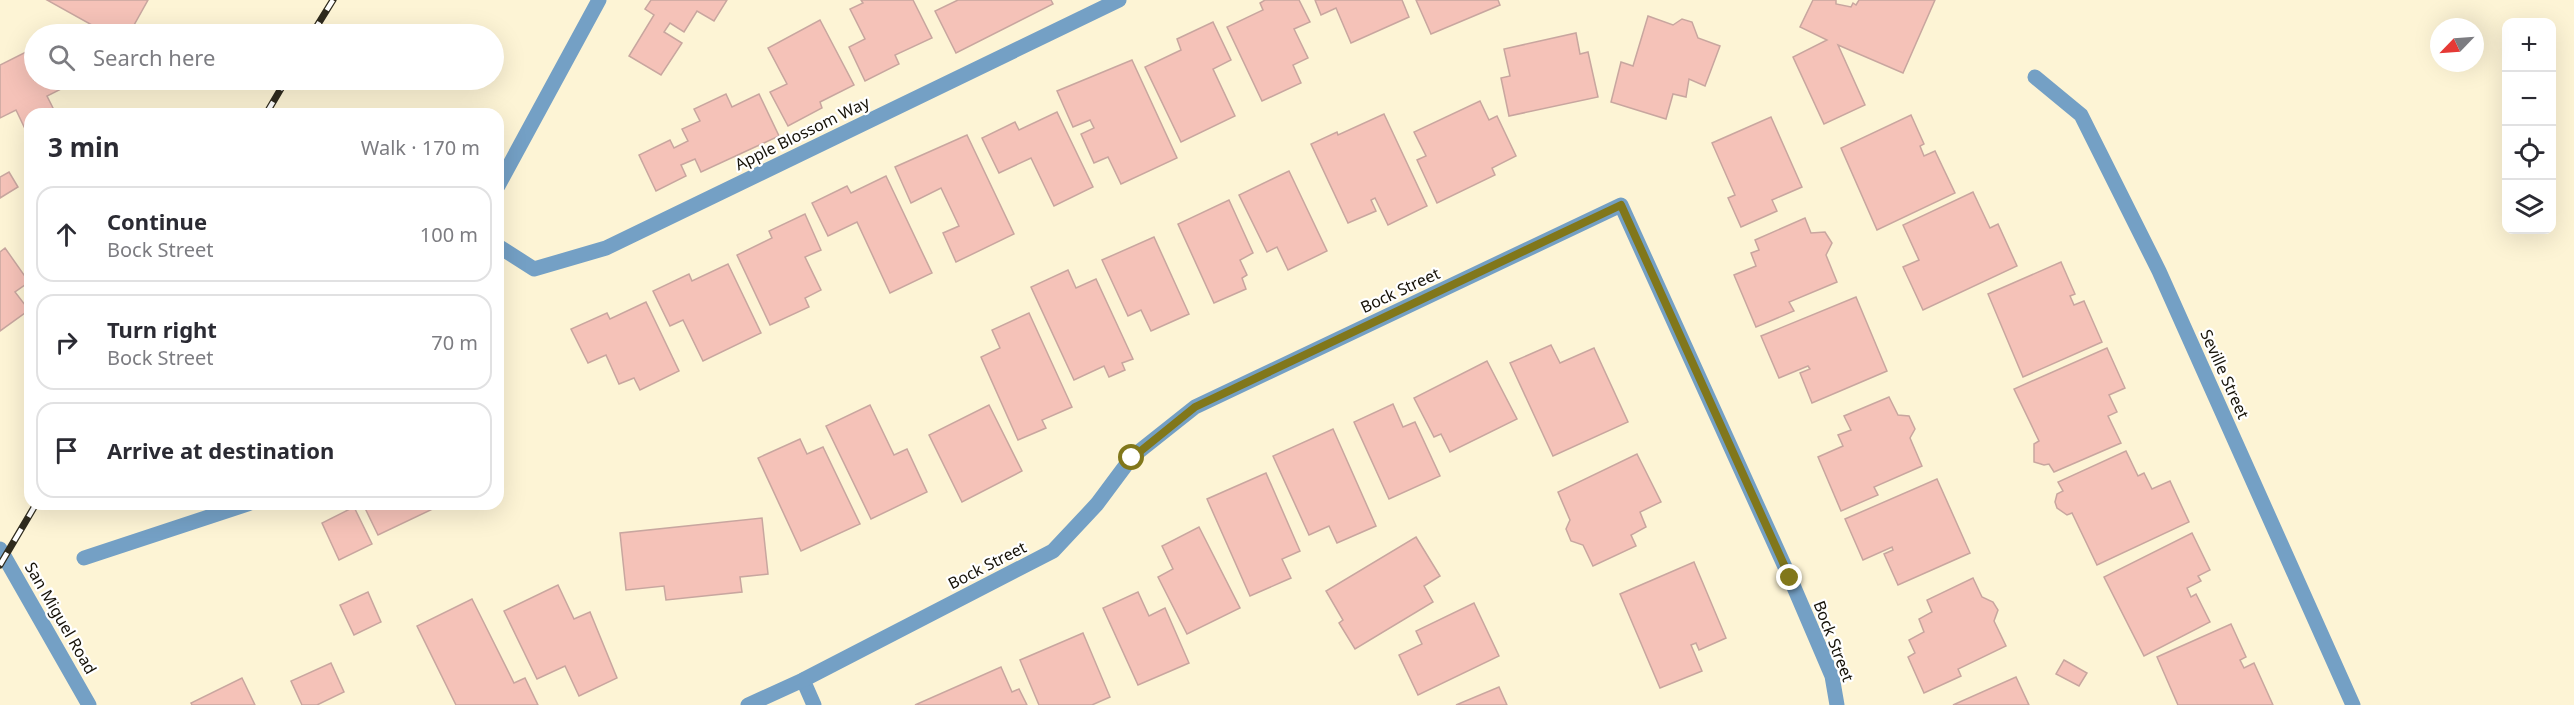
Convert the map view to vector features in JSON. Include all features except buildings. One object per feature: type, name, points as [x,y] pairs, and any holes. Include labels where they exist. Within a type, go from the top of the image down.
[{"type":"street","points":[[504,175],[599,0]]},
{"type":"street","name":"Apple Blossom Way","points":[[504,250],[534,269],[606,248],[1116,1]]},
{"type":"street","name":"Seville Street","points":[[2035,77],[2081,115],[2159,271],[2354,705]]},
{"type":"street","name":"Bock Street","points":[[748,705],[803,680],[1053,551],[1097,504],[1132,458],[1195,407],[1621,205],[1790,578],[1832,676],[1837,705]]},
{"type":"street","points":[[84,558],[230,510]]},
{"type":"street","name":"San Miguel Road","points":[[0,549],[90,705]]},
{"type":"street","points":[[803,680],[814,705]]},
{"type":"railway","points":[[318,24],[333,0]]},
{"type":"railway","points":[[270,108],[280,90]]},
{"type":"railway","points":[[0,565],[32,510]]},
{"type":"route","points":[[1132,458],[1195,407],[1621,205],[1790,578]]}]
